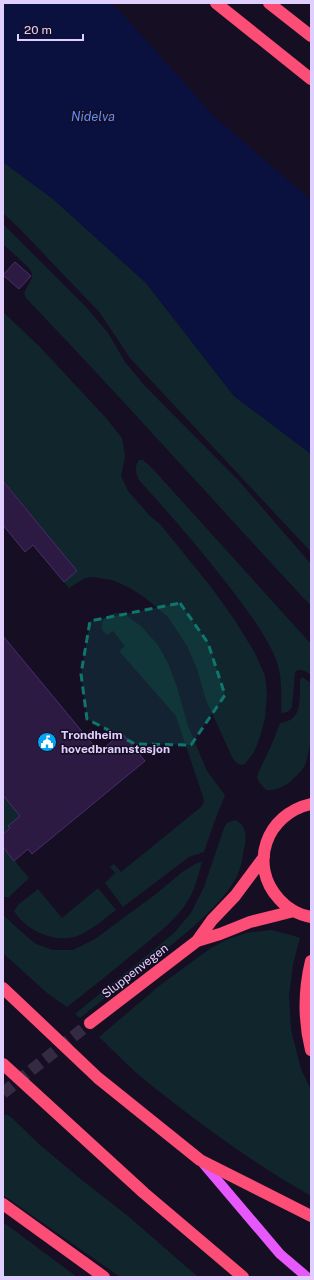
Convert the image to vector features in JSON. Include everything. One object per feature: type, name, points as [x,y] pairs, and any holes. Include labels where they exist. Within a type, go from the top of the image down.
[{"type":"highway","points":[[216,3],[311,79]]},
{"type":"highway","points":[[269,3],[311,36]]},
{"type":"highway","points":[[311,804],[302,806],[290,812],[279,821],[271,832],[266,844],[264,857],[264,870],[268,883],[274,894],[283,904],[294,911],[311,917]]},
{"type":"highway","name":"Sluppenvegen","points":[[197,942],[212,920],[235,896],[264,857]]},
{"type":"highway","name":"Sluppenvegen","points":[[90,1023],[197,942],[250,922],[294,911]]},
{"type":"highway","points":[[311,961],[308,977],[306,1007],[307,1035],[311,1050]]},
{"type":"highway","points":[[3,988],[98,1078],[200,1160],[311,1216]]},
{"type":"highway","points":[[3,1064],[144,1193],[243,1277]]},
{"type":"highway","points":[[3,1204],[104,1277]]},
{"type":"main road","points":[[200,1160],[280,1254],[307,1277]]},
{"type":"highlighted area","points":[[180,603],[208,643],[225,695],[191,745],[135,744],[87,719],[81,674],[90,621]]},
{"type":"shaded area","points":[[3,162],[53,199],[146,283],[234,396],[311,454],[311,552],[130,358],[100,313],[3,213]]},
{"type":"shaded area","points":[[3,224],[86,307],[108,333],[125,362],[144,385],[239,481],[311,564],[311,606],[98,374],[26,298],[24,293],[32,278],[32,273],[28,267],[3,244]]},
{"type":"shaded area","points":[[3,312],[39,346],[106,418],[122,438],[125,456],[121,476],[128,491],[150,516],[160,524],[211,587],[234,619],[255,653],[265,676],[267,694],[265,718],[254,752],[245,764],[238,764],[233,759],[206,700],[197,669],[187,646],[168,617],[144,597],[128,587],[112,580],[93,577],[85,578],[69,588],[64,582],[77,571],[3,480]]},
{"type":"shaded area","points":[[139,460],[143,460],[152,468],[311,644],[311,675],[303,670],[295,672],[292,707],[288,712],[281,713],[280,674],[277,662],[268,642],[248,612],[217,572],[185,532],[139,480],[136,465]]},
{"type":"shaded area","points":[[115,613],[123,613],[130,618],[142,627],[158,645],[168,663],[177,687],[188,726],[207,771],[225,795],[204,852],[189,857],[123,907],[105,883],[115,873],[110,867],[114,864],[121,872],[201,807],[204,802],[176,716],[119,651],[125,646],[113,631],[107,635],[102,630],[104,618]]},
{"type":"shaded area","points":[[302,677],[311,683],[311,735],[305,765],[291,781],[285,785],[276,789],[266,790],[259,782],[257,777],[280,723],[288,721],[297,713],[300,701],[300,680]]},
{"type":"shaded area","points":[[3,795],[20,816],[3,834]]},
{"type":"shaded area","points":[[235,820],[242,825],[246,840],[239,871],[217,904],[177,941],[80,1018],[75,1014],[174,933],[191,913],[204,887],[224,828],[227,823]]},
{"type":"shaded area","points":[[3,847],[29,878],[9,897],[3,897]]},
{"type":"shaded area","points":[[202,862],[192,893],[178,914],[144,945],[67,1007],[47,993],[3,953],[3,915],[36,944],[53,950],[73,950],[95,939],[156,894],[181,873],[197,863]]},
{"type":"shaded area","points":[[98,888],[116,910],[89,930],[71,938],[52,937],[34,930],[26,925],[14,911],[19,904],[38,889],[62,918]]},
{"type":"shaded area","points":[[271,930],[300,938],[293,964],[289,996],[291,1030],[301,1069],[311,1090],[311,1196],[229,1144],[189,1115],[144,1079],[99,1037],[159,986],[211,948],[226,940],[246,933]]},
{"type":"shaded area","points":[[6,1114],[40,1145],[128,1216],[198,1277],[120,1277],[3,1195],[3,1116]]},
{"type":"shaded area","points":[[3,1222],[77,1277],[3,1277]]},
{"type":"water","name":"Nidelva","points":[[3,3],[109,3],[120,11],[214,116],[311,200],[311,454],[234,396],[146,283],[53,199],[3,162]]},
{"type":"building","points":[[15,262],[31,276],[19,289],[3,275]]},
{"type":"building","points":[[3,481],[77,571],[64,582],[33,545],[25,552],[3,525]]},
{"type":"building","name":"Trondheim hovedbrannstasjon","points":[[3,636],[99,752],[122,733],[145,761],[32,854],[28,849],[14,861],[3,847],[3,834],[10,828],[8,826],[20,816],[3,795]]},
{"type":"tunnel","points":[[3,1093],[90,1023]]},
{"type":"place","name":"Trondheim hovedbrannstasjon","points":[[47,742]]}]
